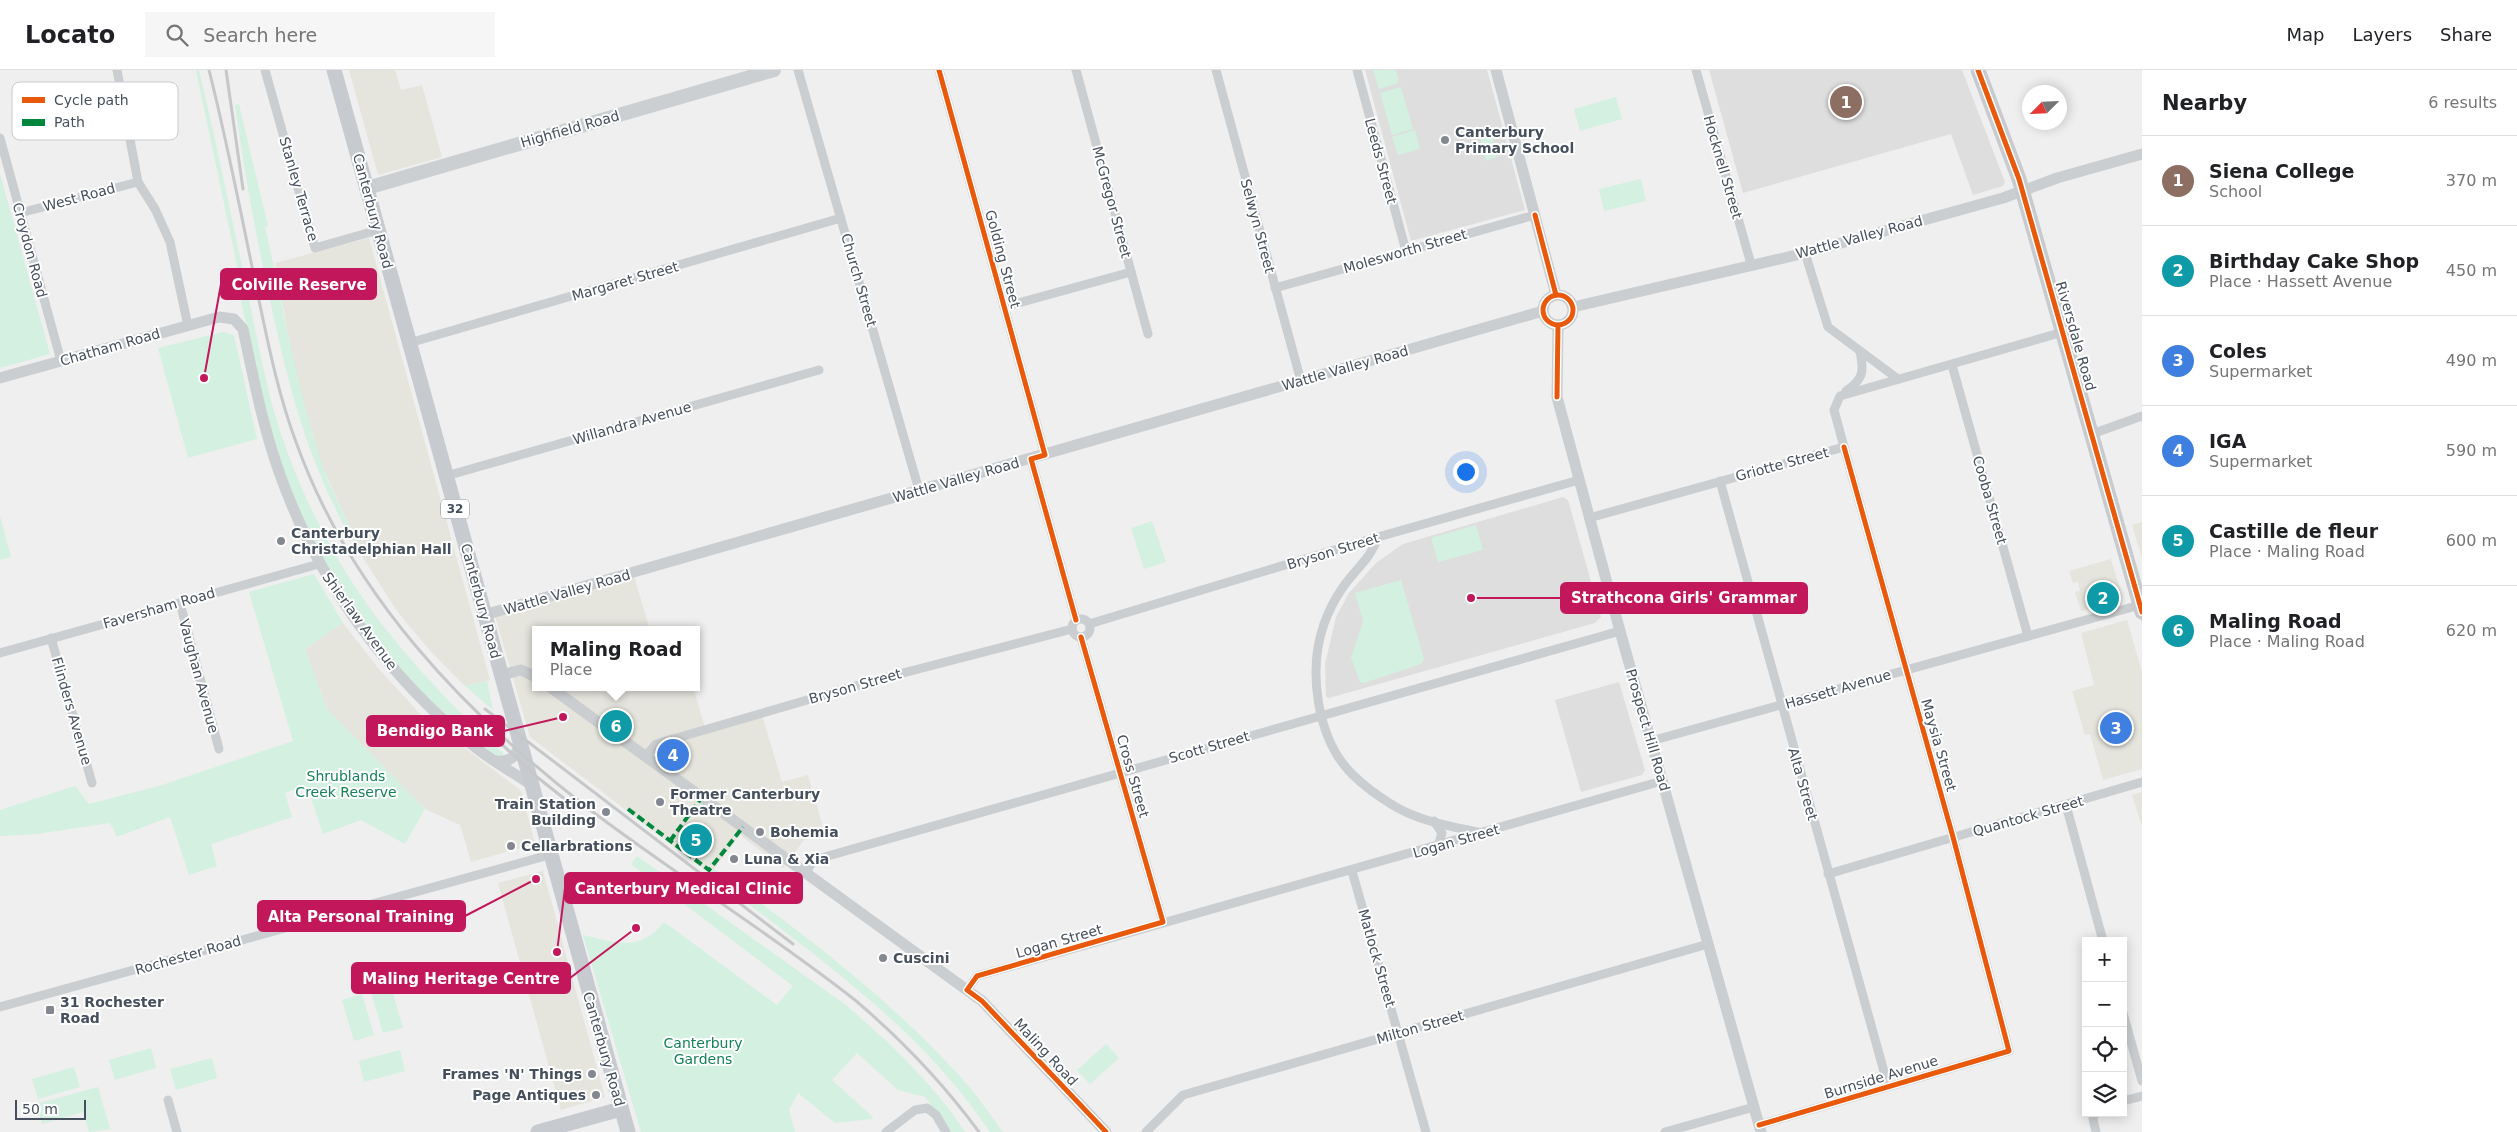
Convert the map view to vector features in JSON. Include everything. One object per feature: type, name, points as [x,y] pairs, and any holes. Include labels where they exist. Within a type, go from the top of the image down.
[{"type":"main road","name":"Canterbury Road","points":[[334,70],[549,855],[628,1132]]},
{"type":"main road","name":"Highfield Road","points":[[367,188],[774,70]]},
{"type":"main road","name":"Riversdale Road","points":[[1978,70],[2023,191],[2141,608]]},
{"type":"main road","points":[[538,1132],[621,1109]]},
{"type":"street","name":"Stanley Terrace","points":[[265,70],[315,248],[378,230]]},
{"type":"street","name":"Church Street","points":[[798,70],[919,490]]},
{"type":"street","name":"Golding Street","points":[[939,70],[1045,455]]},
{"type":"street","name":"McGregor Street","points":[[1076,70],[1148,334]]},
{"type":"street","name":"Selwyn Street","points":[[1216,70],[1301,381]]},
{"type":"street","name":"Leeds Street","points":[[1357,70],[1406,251]]},
{"type":"street","points":[[1496,70],[1556,295]]},
{"type":"street","name":"Hocknell Street","points":[[1696,70],[1751,264]]},
{"type":"street","name":"Croydon Road","points":[[0,138],[61,361]]},
{"type":"street","points":[[130,140],[138,182],[155,209],[170,242],[188,326]]},
{"type":"street","name":"Wattle Valley Road","points":[[1573,307],[1805,252],[2023,191],[2057,178],[2142,154]]},
{"type":"street","name":"West Road","points":[[20,212],[138,182]]},
{"type":"street","name":"Molesworth Street","points":[[1275,288],[1535,215]]},
{"type":"street","name":"Margaret Street","points":[[409,343],[841,218]]},
{"type":"street","points":[[1805,252],[1828,327],[1898,379]]},
{"type":"street","points":[[1004,307],[1131,272]]},
{"type":"street","points":[[1556,295],[1566,297],[1573,307],[1570,318],[1558,325],[1549,322],[1543,311],[1545,303],[1556,295]]},
{"type":"street","name":"Wattle Valley Road","points":[[484,615],[1543,311]]},
{"type":"street","name":"Chatham Road","points":[[0,378],[219,317]]},
{"type":"street","name":"Shierlaw Avenue","points":[[219,317],[234,319],[243,329],[263,420],[278,469],[319,564],[386,660],[431,708],[496,761],[530,784]]},
{"type":"street","name":"Prospect Hill Road","points":[[1558,325],[1557,397],[1620,631],[1760,1129]]},
{"type":"street","points":[[1840,396],[2063,332]]},
{"type":"street","points":[[1840,396],[1858,383],[1863,367],[1860,351]]},
{"type":"street","name":"Cooba Street","points":[[1952,365],[2028,636]]},
{"type":"street","name":"Willandra Avenue","points":[[446,476],[819,370]]},
{"type":"street","name":"Griotte Street","points":[[1589,518],[1844,447],[1834,410],[1840,396]]},
{"type":"street","points":[[2091,430],[2140,416]]},
{"type":"street","name":"Maysia Street","points":[[1844,447],[1953,837],[2009,1051]]},
{"type":"street","points":[[1031,459],[1076,620],[1072,629],[1075,635],[1081,637],[1087,634],[1089,624],[1084,619],[1076,620]]},
{"type":"street","name":"Bryson Street","points":[[1089,624],[1378,537],[1579,480]]},
{"type":"street","name":"Alta Street","points":[[1720,481],[1888,1086]]},
{"type":"street","points":[[1378,537],[1373,551],[1341,590],[1324,623],[1317,651],[1316,678],[1321,716],[1332,742],[1351,774],[1391,804],[1434,821],[1481,833]]},
{"type":"street","name":"Faversham Road","points":[[0,652],[319,564]]},
{"type":"street","name":"Vaughan Avenue","points":[[180,603],[219,750]]},
{"type":"street","name":"Hassett Avenue","points":[[1651,741],[2028,636],[2141,608]]},
{"type":"street","name":"Bryson Street","points":[[646,756],[656,744],[876,680],[1072,629]]},
{"type":"street","name":"Scott Street","points":[[805,873],[814,860],[1620,631]]},
{"type":"street","name":"Cross Street","points":[[1081,637],[1163,922]]},
{"type":"street","name":"Flinders Avenue","points":[[52,638],[92,783]]},
{"type":"street","points":[[501,675],[521,670],[532,675]]},
{"type":"street","name":"Maling Road","points":[[556,691],[982,1001],[1106,1132]]},
{"type":"street","points":[[496,761],[509,761],[520,746]]},
{"type":"street","name":"Logan Street","points":[[967,990],[977,976],[1163,922],[1352,871],[1662,781]]},
{"type":"street","name":"Quantock Street","points":[[1828,874],[2142,782]]},
{"type":"street","points":[[2066,805],[2102,937]]},
{"type":"street","points":[[1434,821],[1442,833],[1438,846]]},
{"type":"street","name":"Rochester Road","points":[[0,1007],[549,855]]},
{"type":"street","name":"Matlock Street","points":[[1352,871],[1426,1132]]},
{"type":"street","name":"Milton Street","points":[[1146,1132],[1183,1095],[1708,944]]},
{"type":"street","points":[[2127,1027],[2142,1081]]},
{"type":"street","name":"Burnside Avenue","points":[[1760,1129],[1888,1086],[2009,1051]]},
{"type":"street","points":[[2127,1100],[2142,1096]]},
{"type":"street","points":[[168,1100],[177,1132]]},
{"type":"street","points":[[1665,1132],[1754,1107]]},
{"type":"street","points":[[886,1132],[915,1110],[927,1108],[936,1116],[946,1132]]},
{"type":"street","points":[[2094,1117],[2096,1132]]},
{"type":"shaded area","points":[[349,70],[395,70],[401,90],[422,85],[442,157],[378,175]]},
{"type":"shaded area","name":"Canterbury Primary School","points":[[1365,70],[1487,70],[1525,210],[1411,241]]},
{"type":"shaded area","points":[[1709,70],[1962,70],[2005,182],[2003,186],[1973,195],[1951,134],[1743,193]]},
{"type":"shaded area","points":[[369,238],[490,680],[465,686],[433,654],[397,611],[353,542],[356,541],[321,463],[296,377],[275,263]]},
{"type":"shaded area","points":[[1563,497],[1568,500],[1601,617],[1595,623],[1329,698],[1326,697],[1325,664],[1336,617],[1349,593],[1376,563],[1403,544]]},
{"type":"shaded area","points":[[2142,522],[2142,558],[2132,525]]},
{"type":"shaded area","points":[[2111,559],[2122,596],[2119,601],[2081,611],[2075,592],[2080,591],[2078,582],[2073,583],[2069,571]]},
{"type":"shaded area","points":[[634,576],[649,626],[532,626],[532,691],[694,691],[706,731],[762,715],[782,782],[808,775],[825,834],[804,840],[783,868],[740,835],[710,874],[530,737],[495,616]]},
{"type":"shaded area","points":[[2127,620],[2142,672],[2142,769],[2103,780],[2090,734],[2085,735],[2072,691],[2094,685],[2081,633]]},
{"type":"shaded area","points":[[343,623],[378,668],[421,715],[519,789],[522,793],[535,844],[471,862],[460,825],[425,809],[327,709],[305,649]]},
{"type":"shaded area","points":[[1619,682],[1645,770],[1642,775],[1581,792],[1555,700]]},
{"type":"shaded area","points":[[2142,792],[2142,824],[2141,824],[2132,795]]},
{"type":"shaded area","points":[[543,871],[605,1097],[561,1110],[498,883]]},
{"type":"green space","points":[[196,70],[199,70],[212,126],[269,394],[296,474],[326,539],[366,603],[420,670],[501,752],[502,750],[504,757],[499,759],[458,726],[420,690],[385,650],[353,607],[325,562],[301,515],[281,466],[266,415],[241,301],[244,299]]},
{"type":"green space","points":[[1373,70],[1396,70],[1399,83],[1379,89]]},
{"type":"green space","points":[[1401,87],[1413,129],[1392,135],[1380,93]]},
{"type":"green space","points":[[1616,97],[1622,119],[1580,131],[1574,109]]},
{"type":"green space","points":[[239,104],[268,226],[265,227],[304,403],[321,461],[356,541],[353,542],[323,482],[311,452],[292,392],[250,200],[235,105]]},
{"type":"green space","points":[[1415,130],[1420,149],[1398,155],[1392,137]]},
{"type":"green space","points":[[1492,135],[1497,157],[1486,161],[1480,138]]},
{"type":"green space","points":[[0,174],[50,354],[0,368]]},
{"type":"green space","points":[[1641,179],[1646,201],[1604,211],[1599,189]]},
{"type":"green space","points":[[223,332],[234,335],[257,439],[188,458],[158,348]]},
{"type":"green space","points":[[0,516],[11,557],[0,560]]},
{"type":"green space","points":[[1152,521],[1166,562],[1144,569],[1131,528]]},
{"type":"green space","points":[[1476,525],[1483,550],[1438,562],[1431,538]]},
{"type":"green space","name":"Shrublands Creek Reserve","points":[[314,574],[343,623],[305,649],[327,709],[425,809],[405,844],[361,820],[323,834],[307,786],[285,793],[292,817],[211,844],[217,866],[189,875],[170,817],[117,837],[110,823],[37,834],[0,836],[0,810],[75,786],[89,804],[162,785],[293,741],[249,592]]},
{"type":"green space","points":[[1401,580],[1424,659],[1421,664],[1364,683],[1360,682],[1351,658],[1363,621],[1355,593]]},
{"type":"green space","points":[[487,681],[493,710],[465,686]]},
{"type":"green space","name":"Canterbury Gardens","points":[[637,856],[846,1005],[879,1034],[925,1080],[965,1132],[950,1132],[925,1097],[898,1090],[857,1053],[832,1080],[873,1117],[872,1119],[835,1123],[798,1093],[789,1110],[795,1132],[641,1132],[583,935],[616,942],[636,942],[655,932],[664,922],[777,1005],[793,986],[631,864]]},
{"type":"green space","points":[[714,869],[814,943],[908,1024],[966,1083],[1003,1132],[990,1132],[961,1093],[930,1057],[896,1024],[824,962],[710,874]]},
{"type":"green space","points":[[391,986],[403,1028],[383,1033],[371,992]]},
{"type":"green space","points":[[362,994],[374,1035],[354,1041],[342,1000]]},
{"type":"green space","points":[[1106,1044],[1119,1058],[1090,1084],[1077,1070]]},
{"type":"green space","points":[[151,1048],[156,1068],[115,1080],[109,1060]]},
{"type":"green space","points":[[400,1050],[405,1071],[364,1082],[359,1061]]},
{"type":"green space","points":[[212,1058],[217,1078],[176,1090],[170,1069]]},
{"type":"green space","points":[[74,1067],[80,1087],[38,1099],[32,1079]]},
{"type":"green space","points":[[98,1087],[110,1129],[89,1132],[83,1112],[42,1124],[36,1104]]},
{"type":"tram line","points":[[1975,70],[2016,176],[2142,621]]},
{"type":"railway","points":[[209,70],[228,151],[268,345],[289,423],[319,497],[347,549],[379,599],[416,646],[455,690],[542,772],[589,809],[790,951],[855,1000],[921,1063],[951,1096],[979,1132]]},
{"type":"railway","points":[[226,70],[243,189]]},
{"type":"railway","points":[[485,709],[793,944]]},
{"type":"railway","points":[[478,722],[537,777],[566,800]]},
{"type":"marked path","points":[[670,841],[702,797]]},
{"type":"marked path","points":[[628,809],[709,870],[743,827]]},
{"type":"cycle path","points":[[939,70],[1045,455],[1031,459],[1076,620]]},
{"type":"cycle path","points":[[1978,70],[2019,179],[2142,612]]},
{"type":"cycle path","points":[[1535,215],[1556,295]]},
{"type":"cycle path","points":[[1558,295],[1564,296],[1572,304],[1573,310],[1572,316],[1564,324],[1558,325],[1552,324],[1544,316],[1543,310],[1544,304],[1552,296],[1558,295]]},
{"type":"cycle path","points":[[1557,397],[1558,325]]},
{"type":"cycle path","points":[[1759,1125],[2009,1051],[1953,837],[1844,447]]},
{"type":"cycle path","points":[[1081,637],[1163,922],[977,976],[967,990],[982,1001],[1106,1132]]},
{"type":"place","name":"Siena College","points":[[1846,102]]},
{"type":"place","name":"Canterbury Primary School","points":[[1445,140]]},
{"type":"place","name":"Colville Reserve","points":[[204,378]]},
{"type":"place","name":"Canterbury Christadelphian Hall","points":[[281,541]]},
{"type":"place","name":"Strathcona Girls' Grammar","points":[[1471,598]]},
{"type":"place","name":"Birthday Cake Shop","points":[[2103,598]]},
{"type":"place","name":"Bendigo Bank","points":[[563,717]]},
{"type":"place","name":"Maling Road","points":[[616,726]]},
{"type":"place","name":"Coles","points":[[2116,728]]},
{"type":"place","name":"IGA","points":[[673,755]]},
{"type":"place","name":"Former Canterbury Theatre","points":[[660,802]]},
{"type":"place","name":"Train Station Building","points":[[606,812]]},
{"type":"place","name":"Bohemia","points":[[760,832]]},
{"type":"place","name":"Castille de fleur","points":[[696,840]]},
{"type":"place","name":"Cellarbrations","points":[[511,846]]},
{"type":"place","name":"Luna & Xia","points":[[734,859]]},
{"type":"place","name":"Alta Personal Training","points":[[536,879]]},
{"type":"place","name":"Maling Heritage Centre","points":[[636,928]]},
{"type":"place","name":"Canterbury Medical Clinic","points":[[557,952]]},
{"type":"place","name":"Cuscini","points":[[883,958]]},
{"type":"place","name":"31 Rochester Road","points":[[50,1010]]},
{"type":"place","name":"Frames 'N' Things","points":[[592,1074]]},
{"type":"place","name":"Page Antiques","points":[[596,1095]]}]
